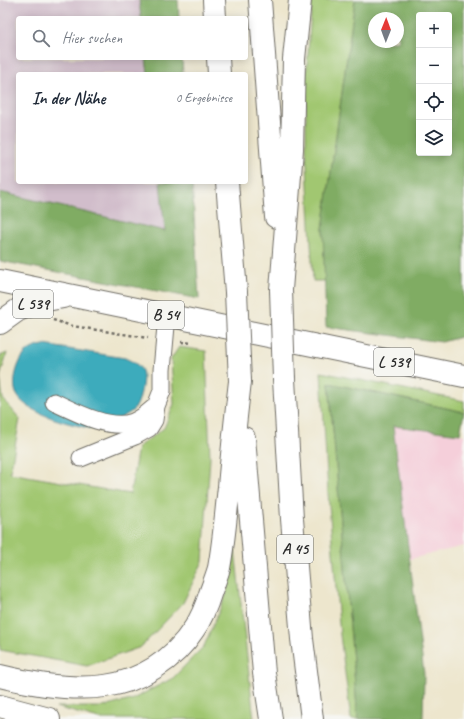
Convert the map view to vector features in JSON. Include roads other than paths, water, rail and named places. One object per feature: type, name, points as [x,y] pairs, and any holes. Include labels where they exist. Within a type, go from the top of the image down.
[{"type":"main road","points":[[214,0],[215,16]]},
{"type":"main road","name":"A 45","points":[[260,0],[281,290],[284,379],[292,519],[302,639],[312,719]]},
{"type":"main road","points":[[281,290],[292,149],[294,58],[300,0]]},
{"type":"main road","points":[[218,60],[219,72]]},
{"type":"main road","name":"A 45","points":[[228,184],[236,292],[240,381],[264,673],[271,719]]},
{"type":"main road","name":"B 54","points":[[0,281],[262,335]]},
{"type":"main road","name":"L 539","points":[[0,323],[18,310],[42,301],[69,296]]},
{"type":"main road","name":"L 539","points":[[262,335],[464,376]]},
{"type":"main road","points":[[0,676],[47,685],[77,688],[105,686],[126,681],[146,673],[165,661],[181,646],[195,629],[205,610],[219,569],[240,381]]},
{"type":"main road","points":[[0,706],[49,719]]},
{"type":"lane","points":[[81,458],[135,436],[149,428],[154,420],[156,406],[162,391],[164,341],[167,315]]},
{"type":"lane","points":[[54,402],[79,414],[105,422],[122,425],[133,422],[144,416],[156,406]]},
{"type":"water","points":[[44,345],[125,358],[139,366],[143,374],[143,378],[138,402],[133,411],[122,417],[118,433],[78,426],[46,416],[22,402],[16,393],[15,387],[15,376],[18,366],[22,357],[28,351],[35,347]]}]
